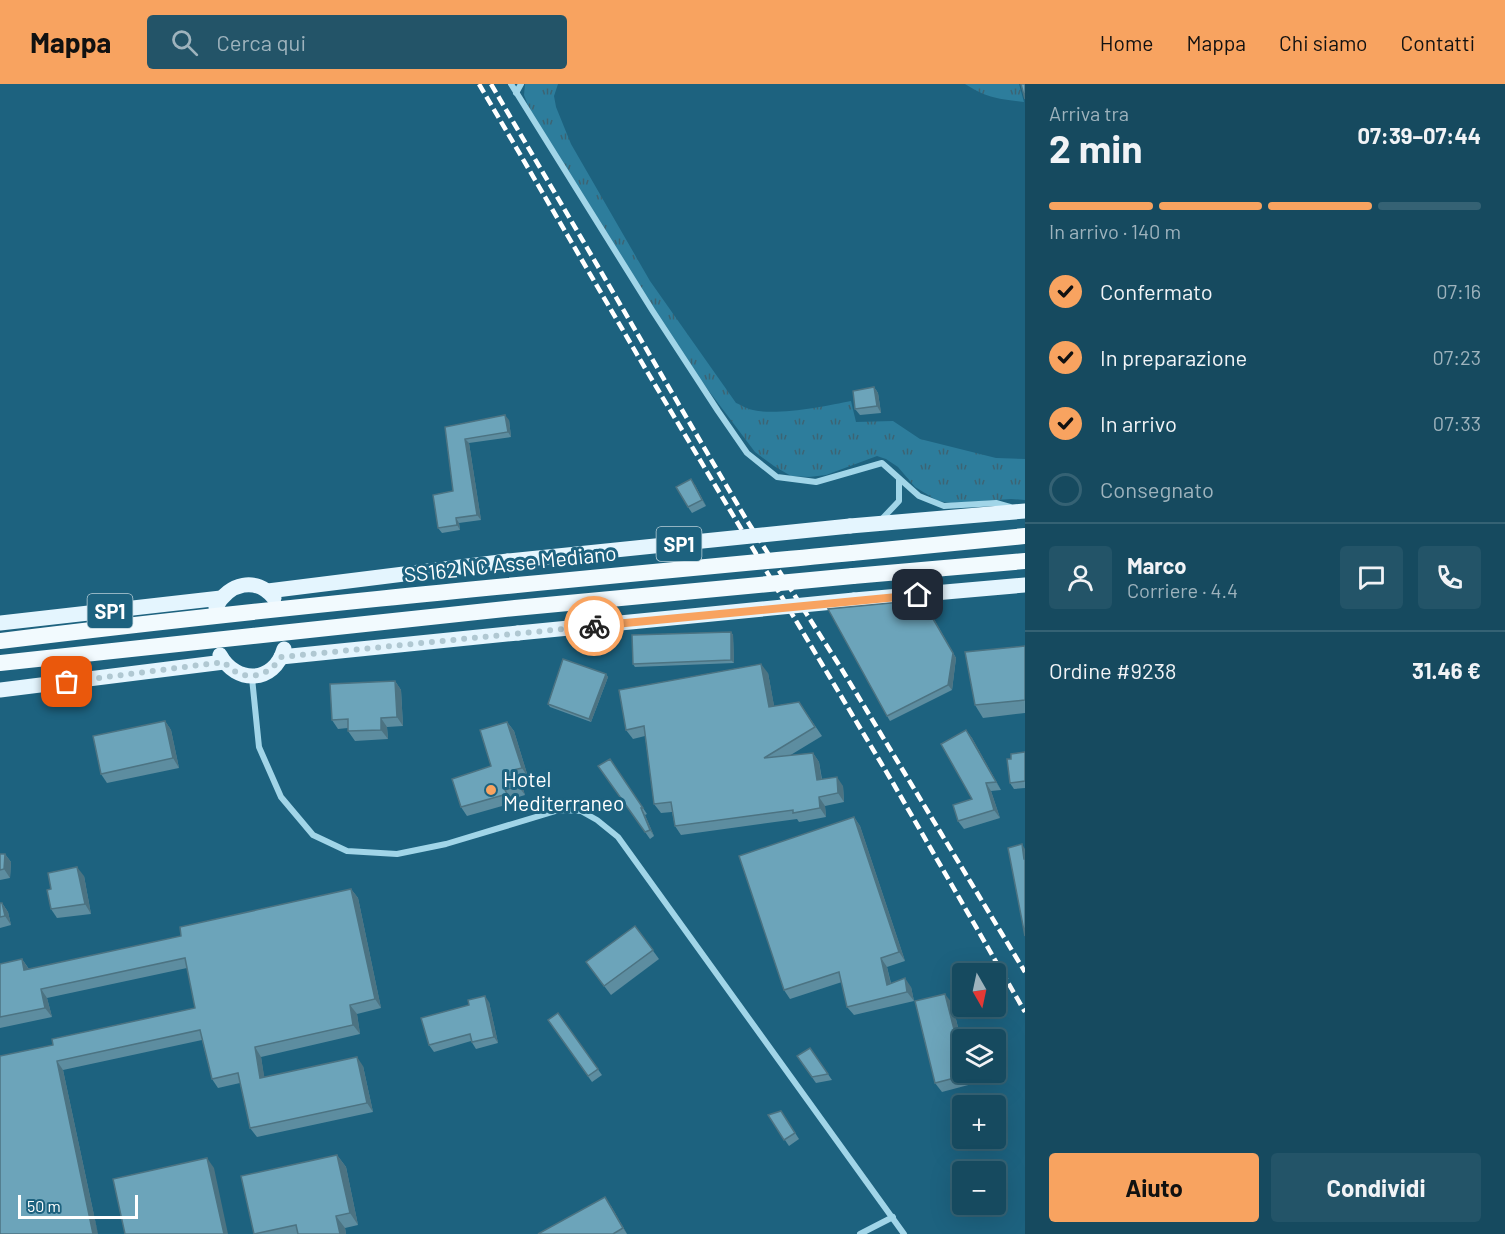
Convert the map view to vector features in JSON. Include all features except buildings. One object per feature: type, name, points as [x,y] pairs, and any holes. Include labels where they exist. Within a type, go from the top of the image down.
[{"type":"highway","name":"SS162 NC Asse Mediano","points":[[0,641],[406,596],[1025,536]]},
{"type":"highway","points":[[0,663],[526,606],[1025,561]]},
{"type":"main road","name":"SP1","points":[[0,623],[218,603],[229,591],[238,586],[260,587],[272,596],[508,561],[850,526],[1025,511]]},
{"type":"main road","points":[[0,690],[221,658],[234,672],[252,676],[266,673],[275,666],[283,652],[518,633],[1025,585]]},
{"type":"street","points":[[511,84],[652,310],[747,453],[777,477],[816,482],[882,463],[919,496],[944,506],[996,503],[1025,511]]},
{"type":"street","points":[[516,93],[521,84]]},
{"type":"street","points":[[877,524],[899,501],[899,480]]},
{"type":"street","points":[[252,676],[259,747],[281,797],[313,835],[347,851],[396,854],[446,844],[559,810],[581,811],[597,820],[618,837],[904,1234]]},
{"type":"street","points":[[860,1234],[893,1217]]},
{"type":"green space","points":[[525,84],[558,84],[554,96],[556,107],[571,144],[650,281],[736,403],[763,412],[775,412],[802,410],[851,401],[856,422],[893,421],[920,439],[996,458],[1025,459],[1025,500],[951,503],[938,501],[915,487],[898,467],[877,456],[826,475],[809,477],[791,476],[755,452],[690,366],[532,115],[524,95]]},
{"type":"green space","points":[[965,84],[1019,84],[1024,102],[993,97]]},
{"type":"railway","points":[[479,84],[645,368],[893,783],[1025,1012]]},
{"type":"railway","points":[[491,84],[746,519],[841,668],[1025,972]]},
{"type":"way so far","points":[[67,682],[224,662],[234,672],[244,676],[255,676],[266,673],[281,657],[594,626]]},
{"type":"place","name":"Hotel Mediterraneo","points":[[491,790]]},
{"type":"route","points":[[594,626],[918,595]]}]
